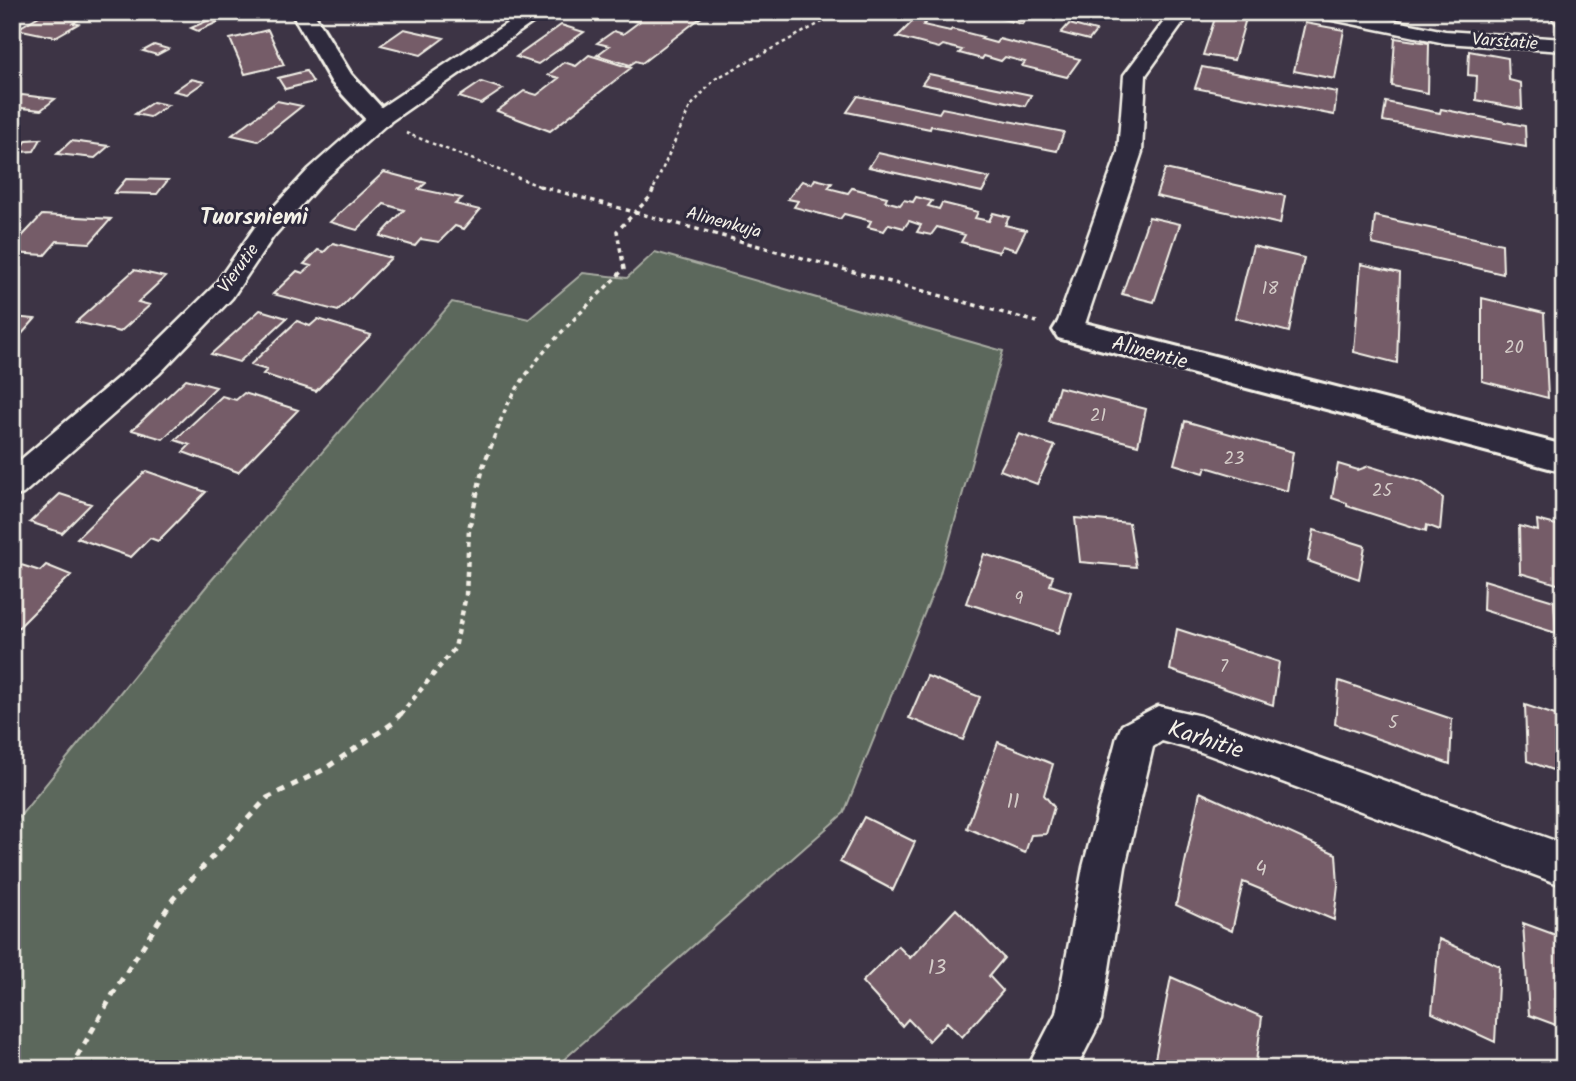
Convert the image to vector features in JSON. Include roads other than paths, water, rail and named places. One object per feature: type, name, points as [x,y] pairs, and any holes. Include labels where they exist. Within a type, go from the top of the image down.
[{"type":"street","points":[[302,12],[341,78],[379,119]]},
{"type":"street","name":"Vierutie","points":[[12,485],[149,367],[223,292],[264,232],[317,174],[379,119],[538,12]]},
{"type":"street","points":[[1069,330],[1130,152],[1135,75],[1181,12]]},
{"type":"street","name":"Varstatie","points":[[1323,12],[1445,37],[1564,45]]},
{"type":"street","name":"Alinentie","points":[[1069,330],[1564,459]]},
{"type":"street","name":"Karhitie","points":[[1050,1069],[1078,1020],[1104,867],[1136,737],[1158,723],[1201,734],[1564,865]]},
{"type":"district","name":"Tuorsniemi","points":[[254,216]]}]
